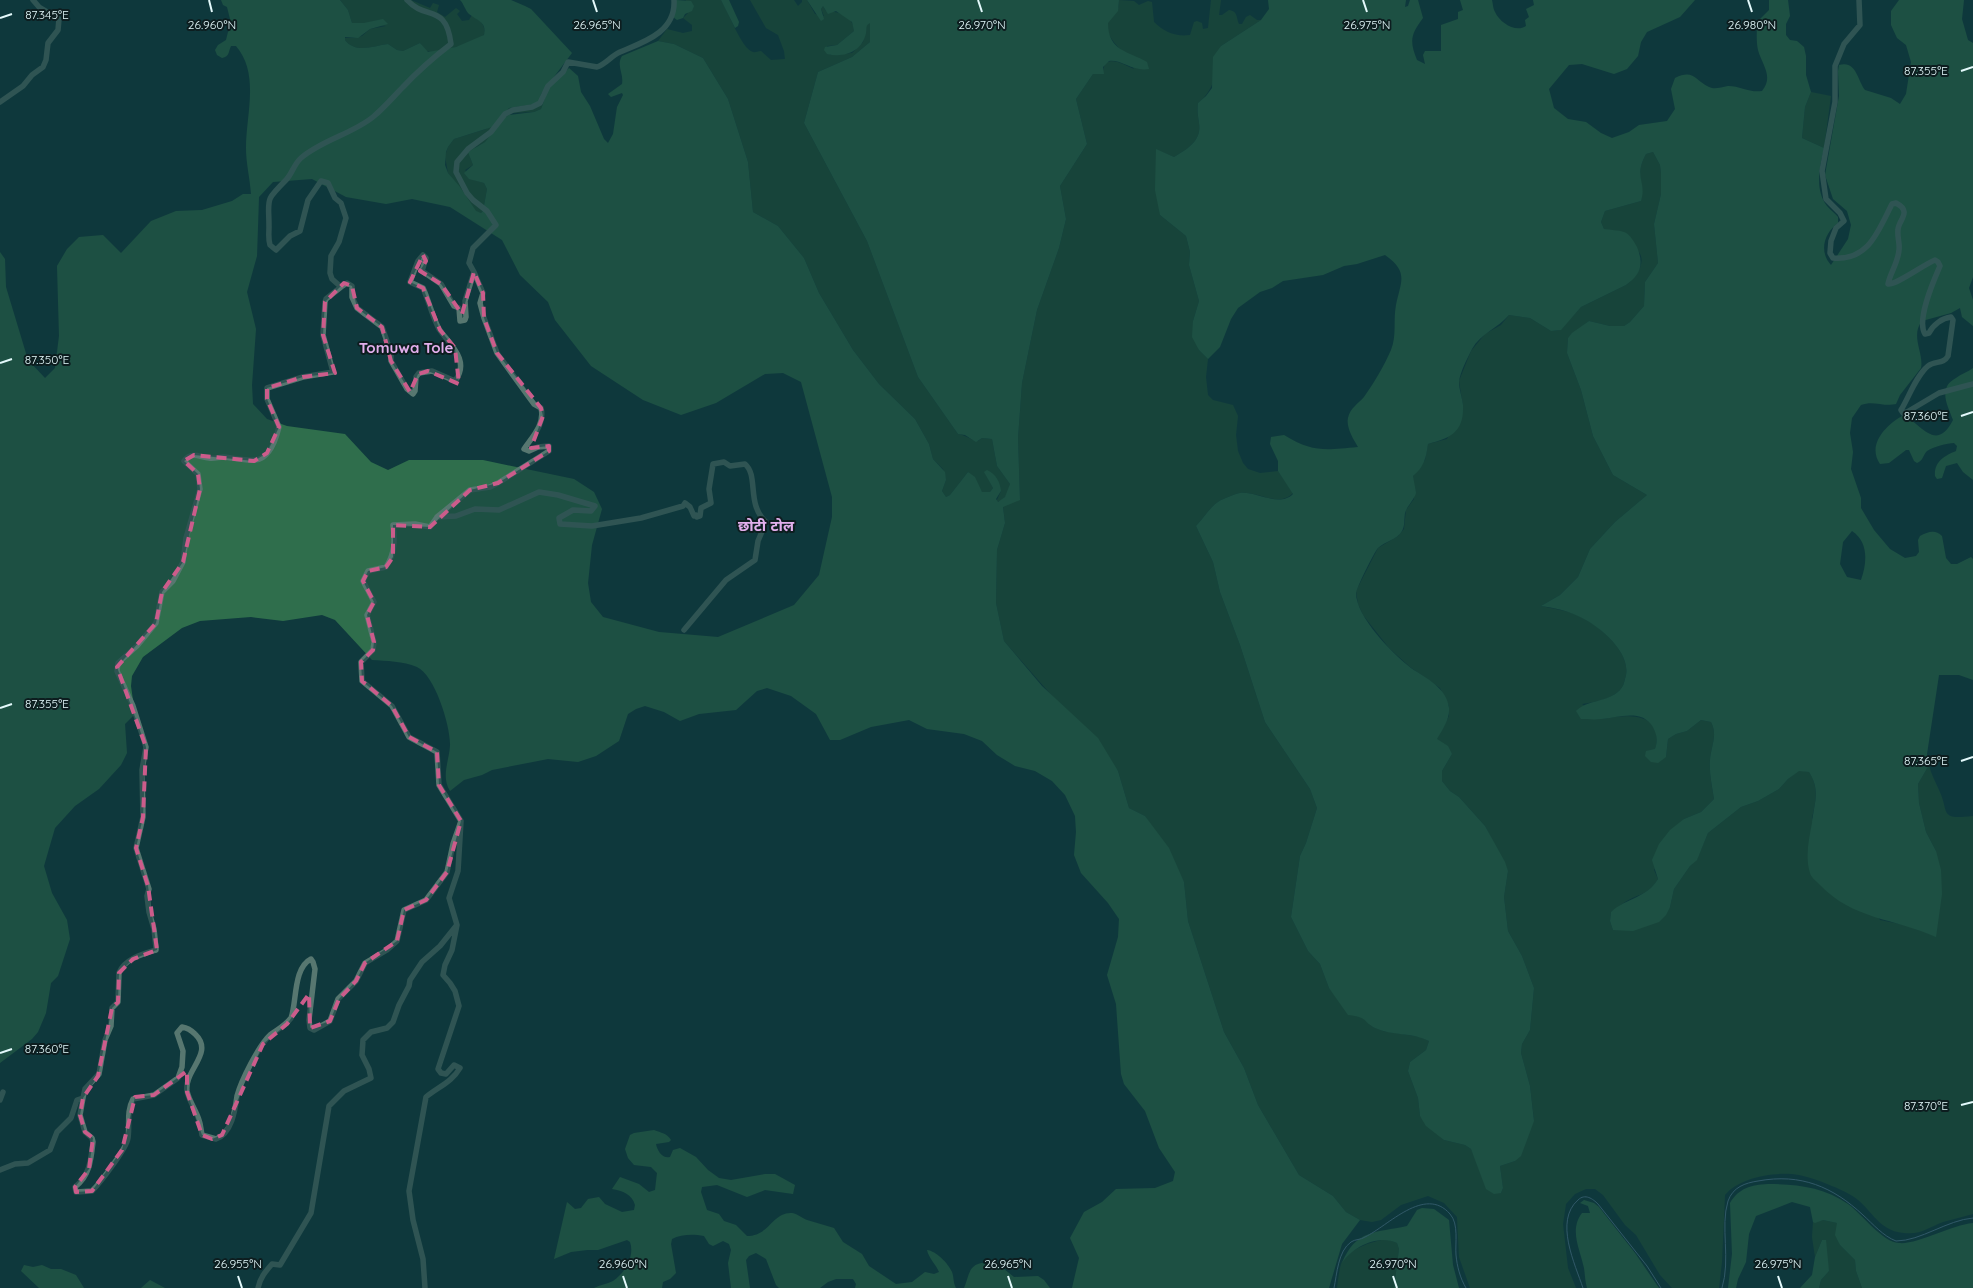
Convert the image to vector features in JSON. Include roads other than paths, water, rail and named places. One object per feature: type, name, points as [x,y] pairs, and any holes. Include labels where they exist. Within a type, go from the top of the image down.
[{"type":"street","points":[[0,102],[23,86],[32,75],[43,67],[46,60],[48,43],[58,30],[60,24],[59,19],[40,7],[34,0]]},
{"type":"street","points":[[341,287],[332,279],[330,273],[331,256],[339,242],[346,218],[341,203],[335,198],[328,183],[321,181],[308,200],[300,231],[290,236],[276,250],[270,245],[268,237],[267,205],[269,197],[291,174],[300,159],[330,140],[365,123],[386,106],[402,87],[432,58],[451,44],[451,34],[445,21],[428,11],[414,7],[407,0]]},
{"type":"street","points":[[425,1288],[423,1259],[413,1220],[409,1191],[426,1097],[437,1088],[452,1080],[460,1068],[454,1065],[446,1074],[441,1073],[438,1069],[459,1006],[455,991],[443,975],[445,965],[452,950],[457,925],[449,898],[458,872],[461,821],[439,785],[437,752],[410,737],[392,706],[362,681],[361,662],[373,650],[374,642],[367,615],[374,602],[363,580],[368,571],[386,567],[393,557],[395,541],[393,525],[415,524],[430,527],[437,517],[470,490],[490,487],[549,451],[549,446],[538,447],[530,452],[524,448],[536,432],[543,416],[540,408],[528,396],[497,353],[484,318],[480,303],[482,293],[469,263],[473,248],[496,225],[487,211],[470,197],[458,176],[456,167],[461,157],[468,149],[491,132],[505,114],[540,103],[548,86],[562,72],[568,62],[597,67],[618,53],[655,36],[671,19],[674,0]]},
{"type":"street","points":[[1859,0],[1860,25],[1844,44],[1835,66],[1835,102],[1822,171],[1826,199],[1840,212],[1844,221],[1833,234],[1830,253],[1833,258],[1843,259],[1866,249],[1892,204],[1901,205],[1904,218],[1898,230],[1899,249],[1888,284],[1897,283],[1906,275],[1935,260],[1940,266],[1930,290],[1924,314],[1923,332],[1925,334],[1929,333],[1934,325],[1948,317],[1951,317],[1953,320],[1946,359],[1928,366],[1911,388],[1910,395],[1901,410],[1903,413],[1907,412],[1939,393],[1973,384]]},
{"type":"street","points":[[461,821],[453,844],[447,872],[426,900],[404,910],[397,941],[388,950],[365,963],[356,981],[338,999],[330,1021],[314,1030],[310,1028],[309,1020],[315,969],[314,962],[311,959],[305,964],[300,974],[291,1018],[287,1024],[270,1036],[263,1044],[244,1079],[230,1123],[222,1135],[212,1139],[202,1135],[200,1121],[190,1100],[187,1088],[192,1070],[202,1054],[202,1046],[197,1036],[184,1027],[181,1028],[177,1033],[183,1051],[182,1067],[178,1078],[154,1095],[133,1100],[130,1106],[128,1140],[122,1150],[92,1190],[76,1192],[75,1187],[82,1181],[89,1169],[92,1142],[92,1138],[85,1132],[80,1116],[83,1098],[85,1089],[98,1074],[105,1040],[112,1026],[112,1008],[118,1002],[121,969],[133,959],[156,950],[154,928],[147,896],[149,888],[136,848],[143,817],[142,770],[146,747],[133,706],[117,671],[118,663],[137,646],[156,623],[162,592],[173,581],[183,562],[186,538],[200,489],[198,474],[184,461],[194,455],[254,460],[261,458],[267,453],[274,442],[279,427],[267,399],[267,388],[303,377],[333,372],[323,335],[325,302],[326,299],[347,283],[352,286],[352,297],[357,308],[382,328],[391,353],[391,361],[407,389],[413,394],[416,377],[419,373],[432,370],[454,381],[459,370],[459,359],[455,348],[440,330],[423,288],[410,282],[418,261],[423,255],[426,258],[422,271],[441,284],[454,306],[458,308],[460,321],[465,320],[466,317],[465,301],[474,272]]},
{"type":"street","points":[[437,517],[456,516],[475,509],[499,510],[539,492],[558,495],[595,506],[591,511],[573,510],[559,518],[560,524],[601,525],[641,518],[683,506],[685,503],[690,507],[694,516],[696,514],[697,517],[700,516],[701,508],[711,503],[709,489],[713,464],[724,462],[730,466],[745,464],[749,468],[754,490],[754,503],[758,515],[766,522],[758,541],[754,560],[726,580],[684,630]]},
{"type":"street","points":[[258,1288],[260,1280],[268,1268],[272,1264],[280,1264],[287,1255],[311,1213],[329,1106],[344,1091],[371,1078],[362,1055],[362,1040],[371,1032],[388,1028],[393,1022],[410,980],[422,962],[440,946],[457,925]]},
{"type":"street","points":[[0,1100],[3,1092]]},
{"type":"street","points":[[0,1170],[14,1164],[28,1163],[50,1150],[57,1132],[71,1118],[77,1100],[83,1098]]},
{"type":"waterway","points":[[1722,1288],[1726,1266],[1725,1221],[1728,1201],[1736,1189],[1749,1183],[1788,1179],[1815,1184],[1852,1205],[1882,1233],[1896,1241],[1915,1238],[1954,1222],[1973,1218]]},
{"type":"waterway","points":[[1583,1288],[1568,1243],[1567,1231],[1571,1209],[1583,1197],[1591,1199],[1598,1204],[1647,1266],[1661,1288]]},
{"type":"waterway","points":[[1334,1288],[1343,1251],[1351,1242],[1374,1232],[1407,1210],[1429,1204],[1440,1206],[1453,1218],[1456,1228],[1457,1263],[1460,1276],[1466,1288]]},
{"type":"district","name":"Tomuwa Tole","points":[[406,348]]},
{"type":"district","name":"छोटी टोल","points":[[766,526]]}]
